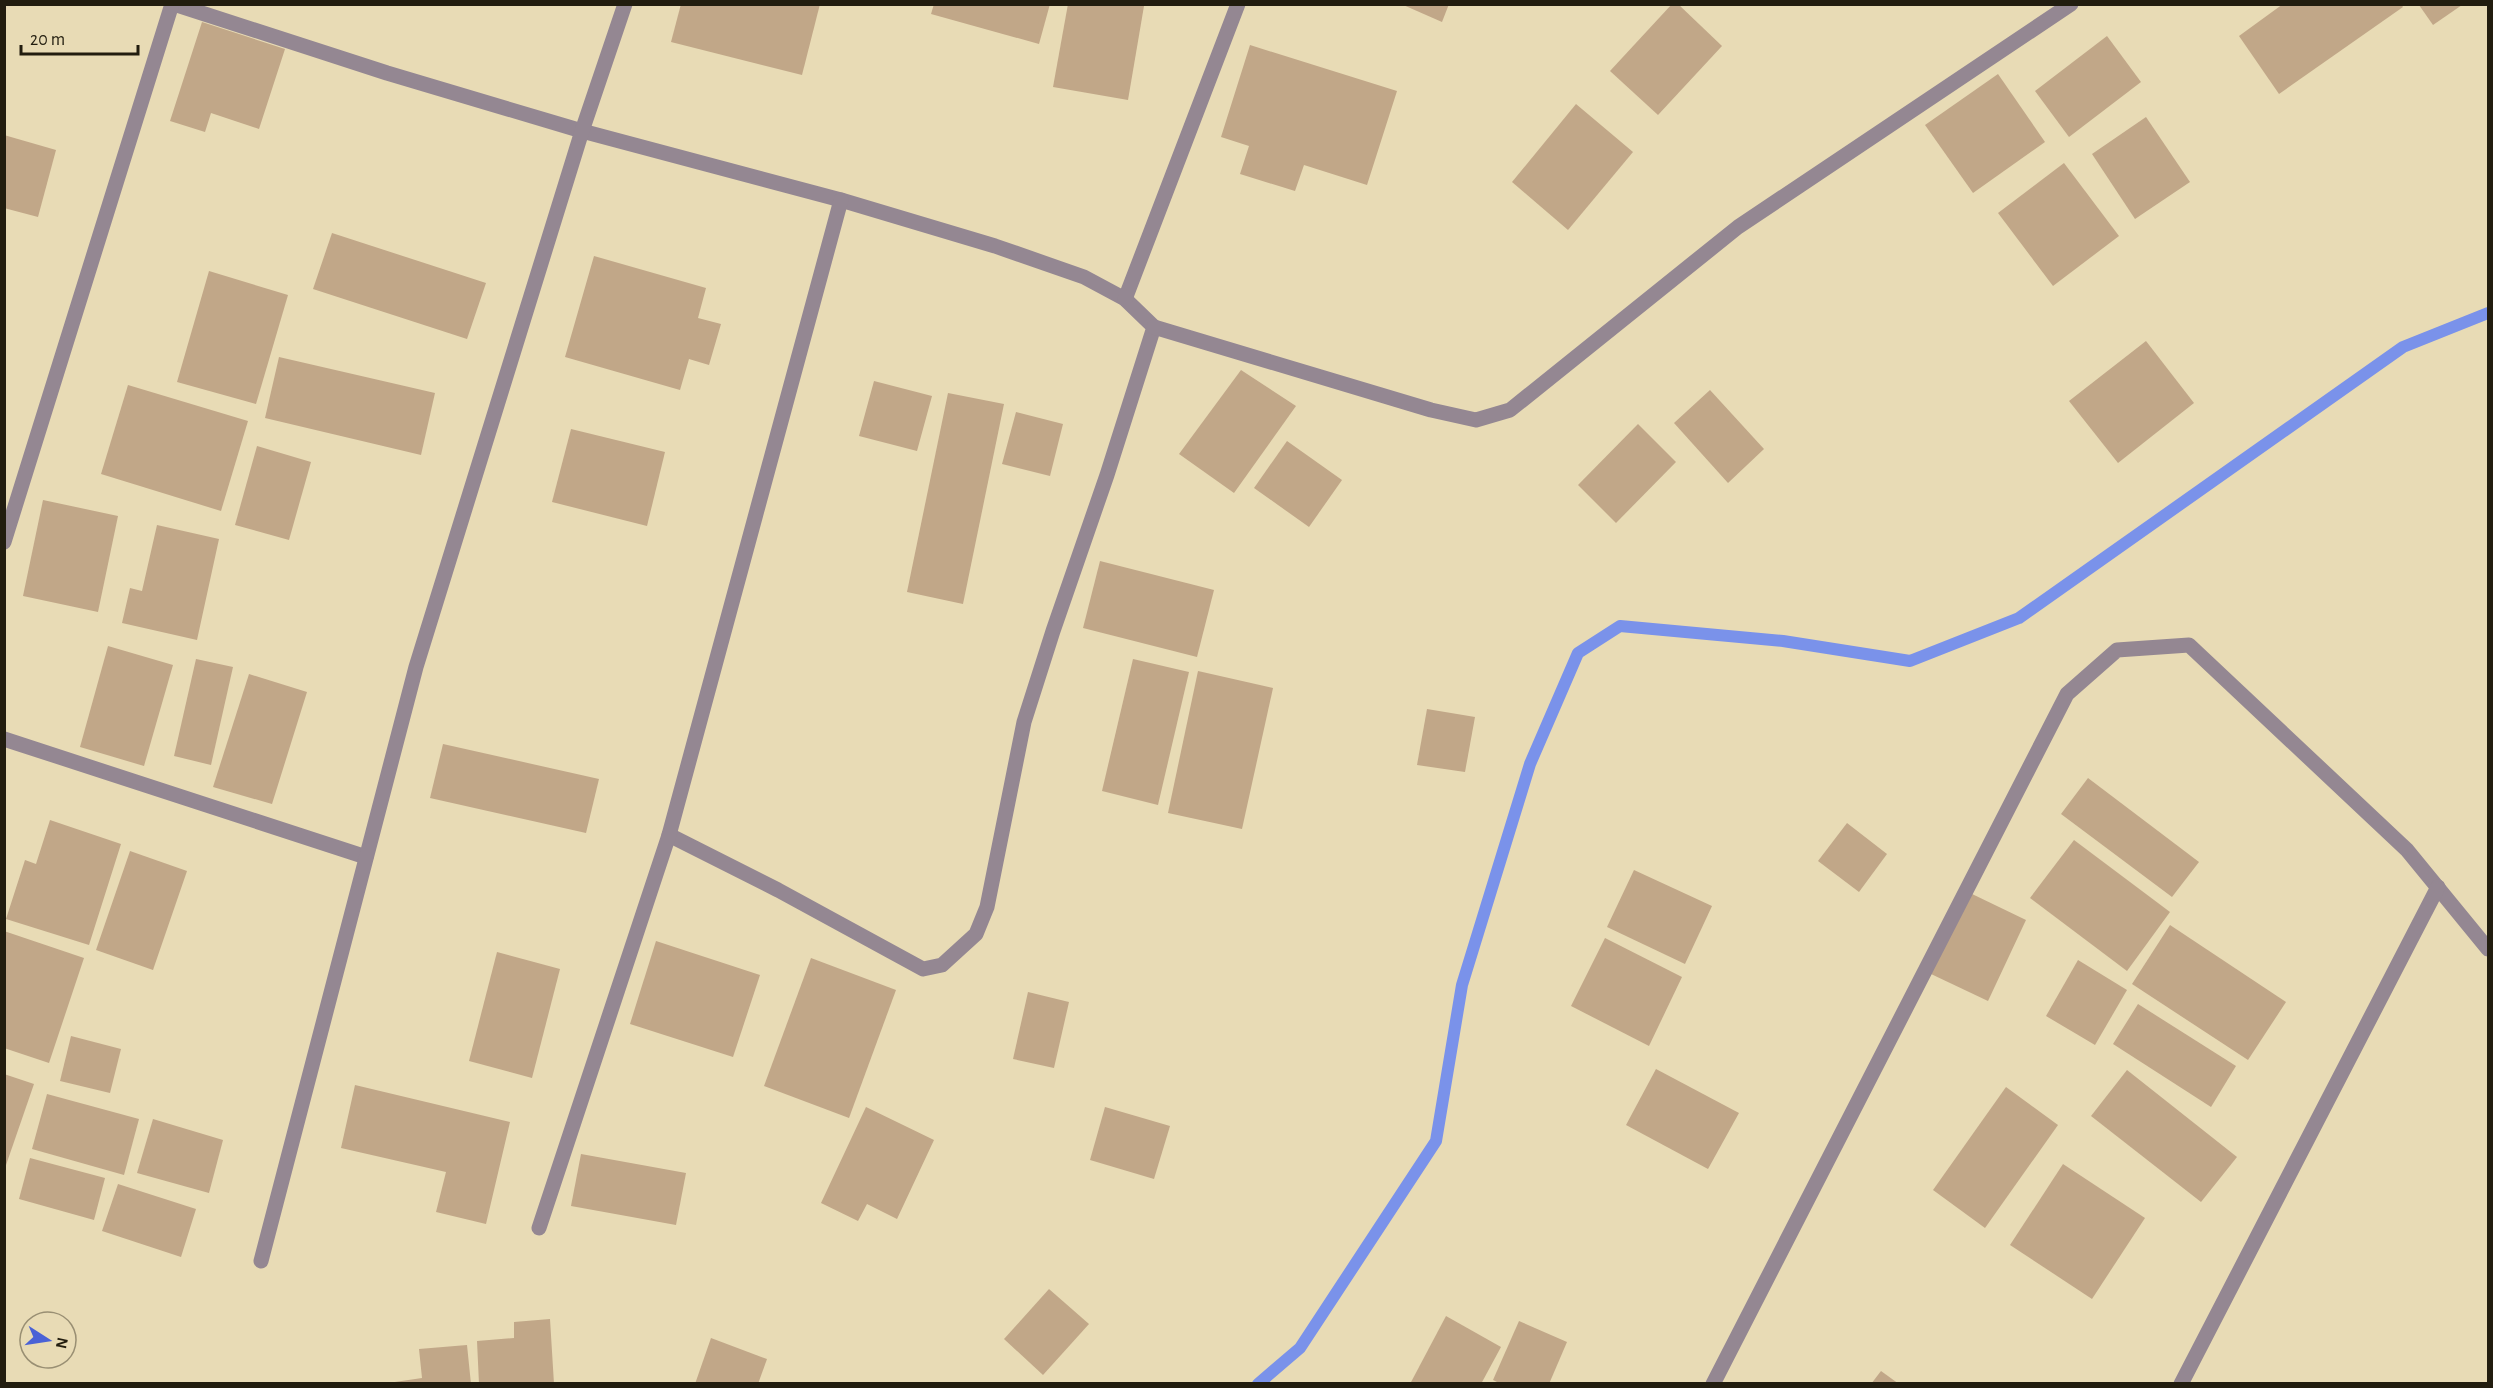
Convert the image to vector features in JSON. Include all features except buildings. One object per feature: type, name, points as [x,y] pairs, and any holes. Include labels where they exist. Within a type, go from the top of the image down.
[{"type":"street","points":[[4,543],[173,4],[387,73],[582,131],[841,200],[995,246],[1084,277],[1125,299],[1154,327],[1431,410],[1476,420],[1510,410],[1738,227],[2071,4]]},
{"type":"street","points":[[261,1261],[416,667],[582,131],[625,4]]},
{"type":"street","points":[[1125,299],[1238,4]]},
{"type":"street","points":[[539,1228],[669,835],[841,200]]},
{"type":"street","points":[[669,835],[778,890],[923,969],[942,964],[976,934],[987,908],[1024,722],[1154,327]]},
{"type":"street","points":[[1713,1383],[2067,694],[2117,650],[2189,645],[2407,850],[2488,949]]},
{"type":"street","points":[[4,739],[366,857]]},
{"type":"street","points":[[2181,1383],[2438,887]]},
{"type":"waterway","points":[[1258,1384],[1300,1348],[1436,1141],[1462,985],[1530,764],[1578,653],[1620,626],[1783,641],[1910,661],[2019,618],[2403,347],[2488,313]]}]
